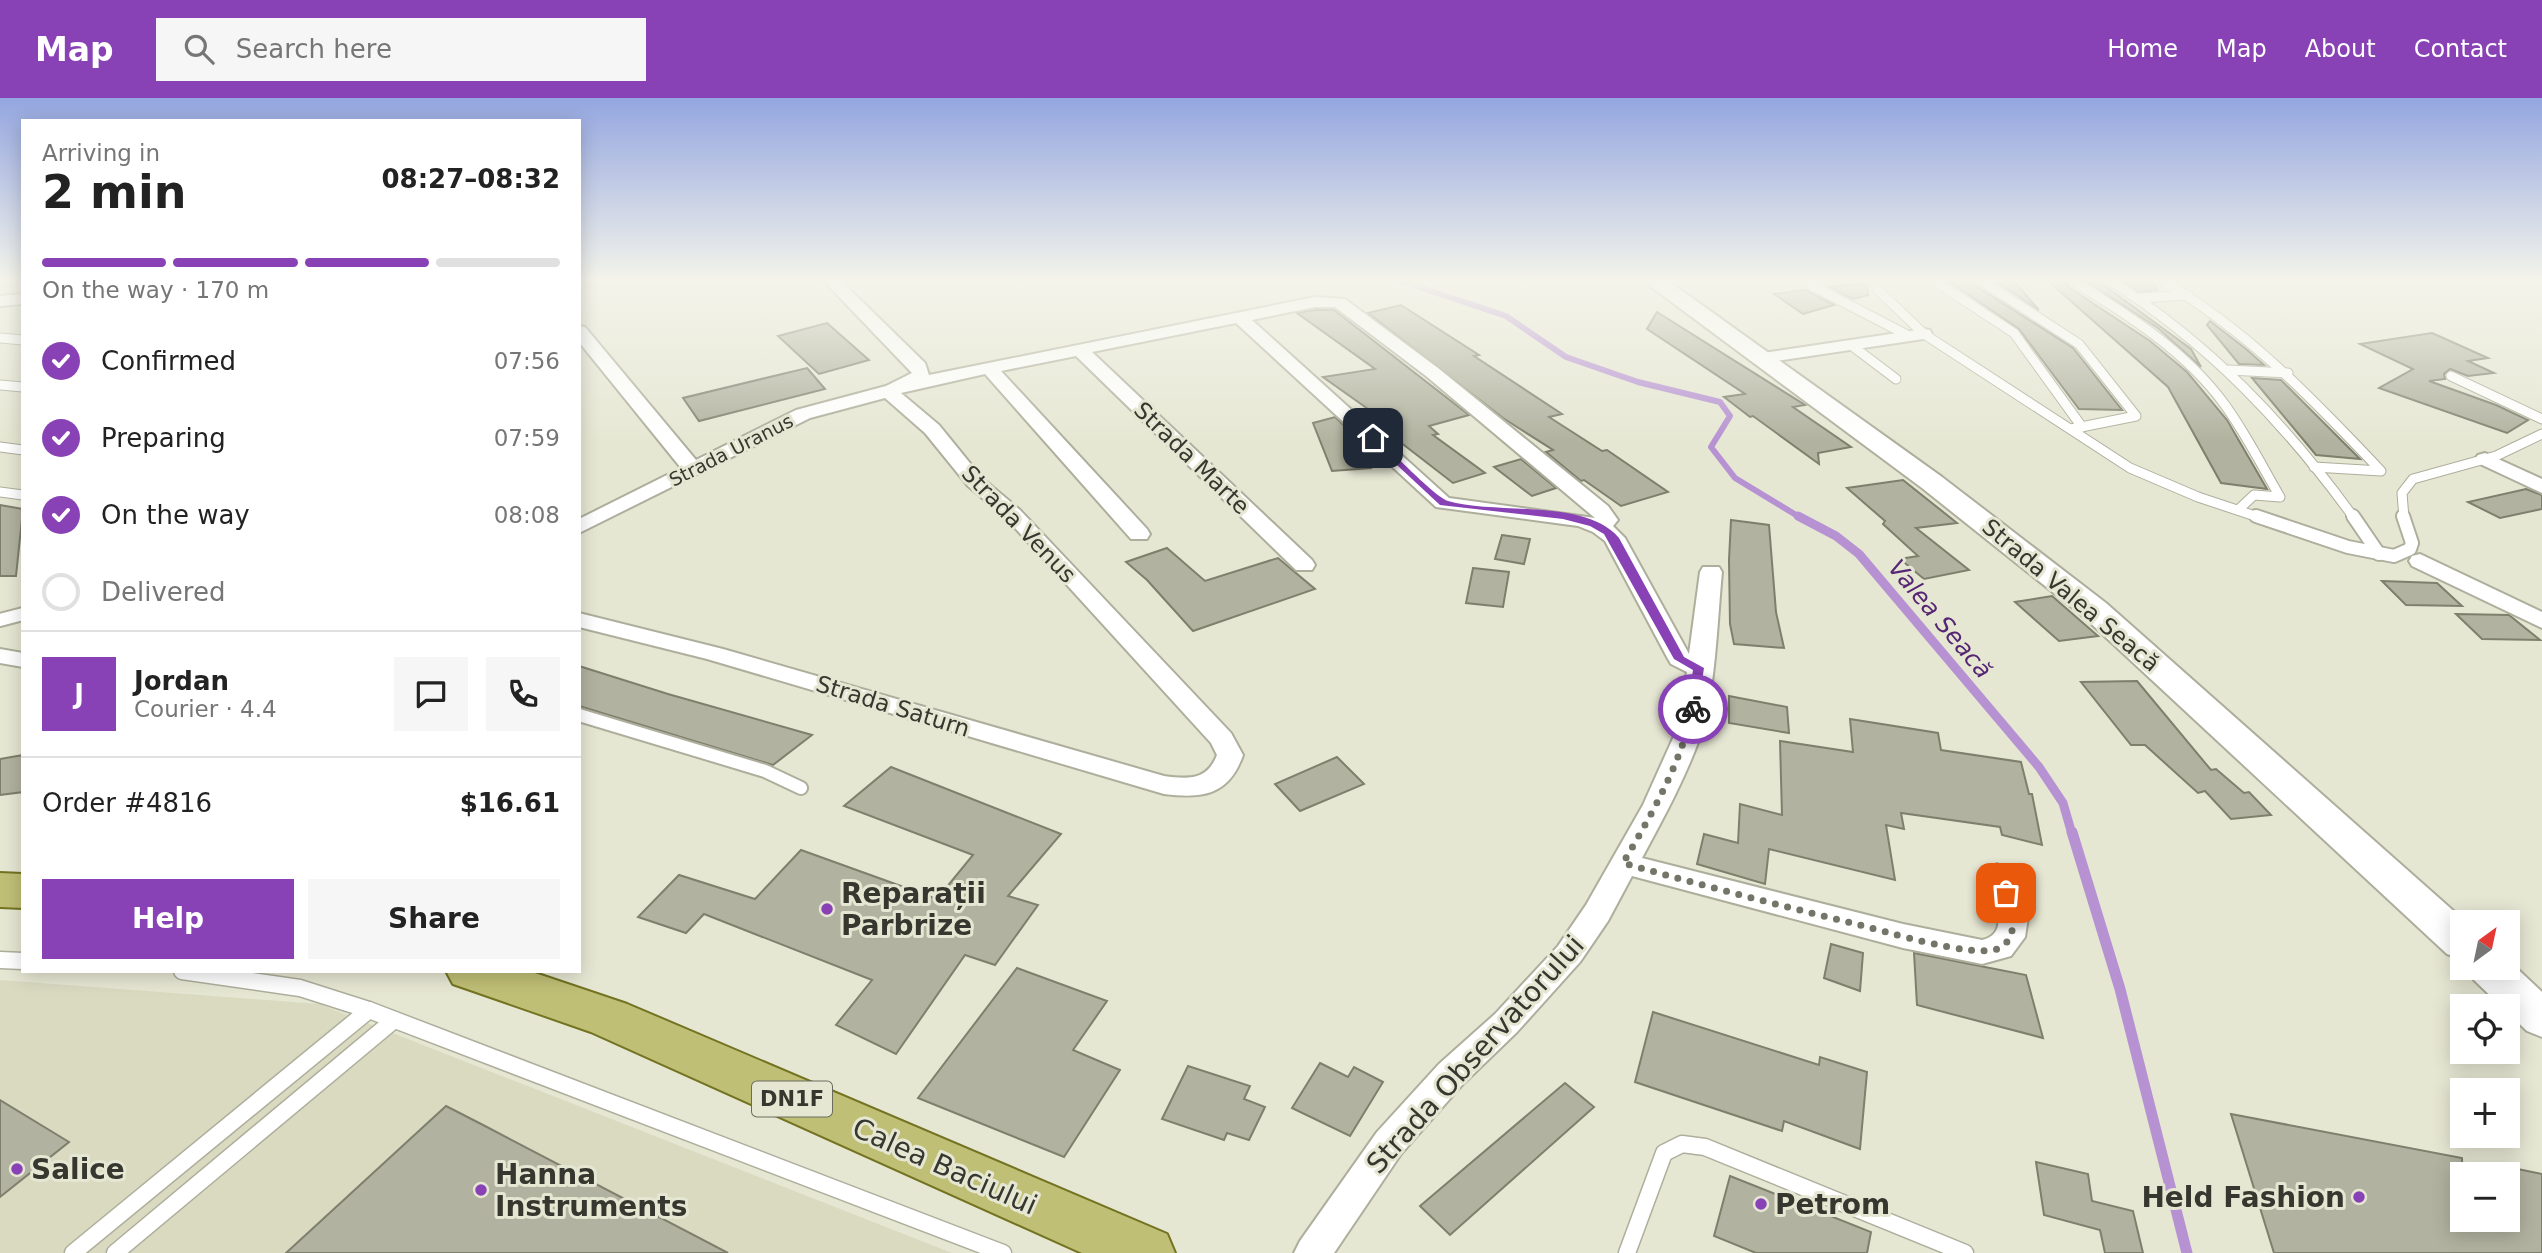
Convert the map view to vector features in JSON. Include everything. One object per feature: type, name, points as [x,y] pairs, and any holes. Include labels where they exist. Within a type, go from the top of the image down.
[{"type":"main road","name":"Strada Valea Seacă","points":[[1729,334],[1943,490],[2085,602],[2450,932]]},
{"type":"main road","points":[[0,890],[21,891]]},
{"type":"main road","name":"Calea Baciului","points":[[476,973],[609,1018],[1118,1248]]},
{"type":"main road","points":[[2501,980],[2542,1019]]},
{"type":"street","points":[[581,334],[693,470]]},
{"type":"street","points":[[885,334],[919,367],[921,373],[897,389]]},
{"type":"street","name":"Strada Uranus","points":[[581,526],[821,406],[1158,334]]},
{"type":"street","points":[[1258,334],[1443,503],[1563,516],[1601,527],[1614,538],[1680,659],[1698,668]]},
{"type":"street","name":"Strada Uranus","points":[[1381,334],[1593,504],[1606,516],[1607,520],[1601,527]]},
{"type":"street","points":[[1763,358],[1917,335]]},
{"type":"street","name":"Strada Marte","points":[[1080,350],[1304,565]]},
{"type":"street","points":[[989,368],[1139,534]]},
{"type":"street","name":"Strada Venus","points":[[897,389],[975,482],[1013,514],[1223,739],[1230,755],[1227,767],[1222,776],[1207,784]]},
{"type":"street","points":[[2485,459],[2542,487]]},
{"type":"street","points":[[2420,561],[2542,621]]},
{"type":"street","name":"Strada Observatorului","points":[[1313,1253],[1389,1143],[1451,1074],[1506,1023],[1569,954],[1597,913],[1657,805],[1687,736],[1695,704],[1711,572]]},
{"type":"street","name":"Strada Saturn","points":[[581,620],[715,654],[1136,778],[1184,788],[1207,784]]},
{"type":"street","points":[[0,656],[21,660]]},
{"type":"street","points":[[1623,863],[1891,933],[1982,952],[2000,948],[2010,937],[2014,911],[1997,875]]},
{"type":"lane","points":[[1914,334],[2076,428],[2140,473],[2238,510],[2379,554],[2394,556],[2410,549],[2412,543],[2399,499],[2403,487],[2413,480],[2485,459],[2542,434]]},
{"type":"lane","points":[[2015,334],[2076,428]]},
{"type":"lane","points":[[2063,334],[2079,344],[2137,416],[2076,428]]},
{"type":"lane","points":[[2152,334],[2217,393],[2280,497],[2254,495],[2238,510]]},
{"type":"lane","points":[[2185,334],[2229,370],[2344,502],[2379,554]]},
{"type":"lane","points":[[2238,334],[2288,373],[2381,471],[2314,467]]},
{"type":"lane","points":[[0,338],[21,341]]},
{"type":"lane","points":[[1851,345],[1896,379]]},
{"type":"lane","points":[[2229,370],[2288,373]]},
{"type":"lane","points":[[2451,376],[2542,419]]},
{"type":"lane","points":[[0,385],[21,387]]},
{"type":"lane","points":[[0,447],[21,450]]},
{"type":"lane","points":[[0,492],[21,495]]},
{"type":"lane","points":[[0,620],[21,615]]},
{"type":"lane","points":[[581,716],[765,771],[801,788]]},
{"type":"lane","points":[[0,960],[21,961]]},
{"type":"lane","points":[[196,973],[300,988],[369,1010],[1003,1253]]},
{"type":"lane","points":[[73,1253],[369,1010]]},
{"type":"lane","points":[[115,1253],[394,1020]]},
{"type":"lane","points":[[1627,1253],[1664,1153],[1682,1144],[1705,1147],[1965,1253]]},
{"type":"shaded area","points":[[0,980],[319,1004],[952,1253],[0,1253]]},
{"type":"building","points":[[839,334],[869,360],[819,374],[778,336]]},
{"type":"building","points":[[1326,334],[1365,334],[1469,415],[1429,426],[1438,434],[1433,435],[1485,473],[1453,483],[1360,411],[1368,409],[1323,377],[1375,369]]},
{"type":"building","points":[[1395,334],[1446,334],[1479,355],[1474,356],[1562,414],[1549,417],[1602,451],[1607,450],[1668,492],[1621,506],[1584,480],[1581,481],[1546,452],[1553,450],[1503,418]]},
{"type":"building","points":[[1654,334],[1692,334],[1805,405],[1793,407],[1851,447],[1818,453],[1819,464],[1724,397],[1745,394]]},
{"type":"building","points":[[2023,334],[2051,334],[2073,348],[2122,410],[2079,409]]},
{"type":"building","points":[[2108,334],[2139,334],[2187,372],[2227,420],[2267,489],[2221,483],[2168,387]]},
{"type":"building","points":[[2164,334],[2170,334],[2191,349],[2201,367]]},
{"type":"building","points":[[2214,334],[2227,334],[2264,365],[2239,364]]},
{"type":"building","points":[[2434,334],[2488,358],[2468,361],[2494,373],[2468,376],[2450,369],[2444,374],[2445,379],[2429,381],[2496,405],[2528,420],[2507,433],[2379,388],[2413,369],[2360,344]]},
{"type":"building","points":[[807,368],[825,389],[699,421],[683,398]]},
{"type":"building","points":[[2252,378],[2281,380],[2360,459],[2316,455]]},
{"type":"building","points":[[1335,417],[1357,438],[1371,468],[1332,471],[1313,423]]},
{"type":"building","points":[[1521,459],[1556,488],[1532,496],[1494,467]]},
{"type":"building","points":[[1903,480],[1957,523],[1916,528],[1969,570],[1924,579],[1900,559],[1918,556],[1883,524],[1885,521],[1847,488]]},
{"type":"building","points":[[2526,489],[2542,495],[2542,509],[2500,518],[2468,502]]},
{"type":"building","points":[[0,505],[21,509],[21,528],[16,576],[0,576]]},
{"type":"building","points":[[1731,520],[1769,525],[1776,612],[1784,648],[1734,644],[1730,624]]},
{"type":"building","points":[[1502,535],[1530,539],[1524,564],[1495,559]]},
{"type":"building","points":[[1167,548],[1205,581],[1278,558],[1315,589],[1193,631],[1147,580],[1126,562]]},
{"type":"building","points":[[1473,568],[1509,572],[1503,607],[1466,603]]},
{"type":"building","points":[[2382,581],[2437,583],[2462,606],[2406,605]]},
{"type":"building","points":[[2052,596],[2098,636],[2059,641],[2015,602]]},
{"type":"building","points":[[2456,614],[2509,615],[2540,640],[2482,639]]},
{"type":"building","points":[[581,667],[812,735],[773,765],[581,707]]},
{"type":"building","points":[[2137,681],[2211,770],[2216,769],[2244,793],[2249,792],[2271,815],[2231,819],[2205,791],[2198,793],[2145,745],[2131,745],[2081,682]]},
{"type":"building","points":[[1729,696],[1787,707],[1789,733],[1729,723]]},
{"type":"building","points":[[1850,719],[1938,733],[1941,750],[2021,762],[2029,794],[2032,794],[2042,845],[2002,835],[2000,827],[1901,813],[1904,829],[1886,825],[1895,880],[1769,849],[1765,884],[1697,864],[1704,834],[1738,843],[1740,804],[1782,815],[1780,741],[1853,752]]},
{"type":"building","points":[[21,755],[21,792],[0,795],[0,759]]},
{"type":"building","points":[[1337,757],[1364,784],[1300,811],[1275,784]]},
{"type":"building","points":[[891,767],[1061,834],[1008,896],[1038,905],[995,965],[965,955],[896,1054],[836,1025],[872,980],[704,914],[686,933],[638,917],[679,875],[755,899],[801,850],[937,899],[973,855],[844,806]]},
{"type":"building","points":[[1831,944],[1863,953],[1860,991],[1824,978]]},
{"type":"building","points":[[1914,953],[2026,975],[2043,1038],[1917,1005]]},
{"type":"building","points":[[1017,968],[1107,1001],[1073,1050],[1120,1070],[1064,1157],[918,1098]]},
{"type":"building","points":[[1653,1012],[1819,1065],[1820,1057],[1867,1072],[1860,1149],[1784,1121],[1782,1131],[1635,1082]]},
{"type":"building","points":[[1320,1063],[1348,1077],[1354,1067],[1383,1082],[1350,1136],[1292,1108]]},
{"type":"building","points":[[1188,1066],[1250,1086],[1244,1099],[1265,1107],[1249,1140],[1227,1133],[1224,1140],[1162,1119]]},
{"type":"building","points":[[1565,1083],[1594,1107],[1450,1235],[1420,1206]]},
{"type":"building","name":"Salice","points":[[0,1100],[69,1142],[0,1197]]},
{"type":"building","name":"Hanna Instruments","points":[[446,1106],[485,1126],[728,1253],[286,1253]]},
{"type":"building","name":"Held Fashion","points":[[2231,1114],[2462,1158],[2462,1162],[2450,1162],[2450,1232],[2520,1232],[2520,1169],[2542,1174],[2542,1253],[2274,1253]]},
{"type":"building","points":[[2036,1162],[2088,1174],[2092,1201],[2133,1211],[2143,1253],[2105,1253],[2100,1230],[2044,1215]]},
{"type":"building","name":"Petrom","points":[[1730,1176],[1871,1232],[1867,1253],[1756,1253],[1714,1236]]},
{"type":"waterway","name":"Valea Seacă","points":[[1532,334],[1566,357],[1638,382],[1720,402],[1730,416],[1711,447],[1735,478],[1801,518]]},
{"type":"waterway","name":"Valea Seacă","points":[[1798,516],[1836,536],[1859,554],[2039,767],[2063,803],[2072,834]]},
{"type":"waterway","name":"Valea Seacă","points":[[2072,832],[2120,989],[2187,1253]]},
{"type":"way so far","points":[[1693,709],[1687,736],[1657,805],[1623,863],[1686,882],[1903,936],[1982,952],[2000,948],[2010,937],[2014,911],[2006,893]]},
{"type":"place","name":"Reparații Parbrize","points":[[827,909]]},
{"type":"place","name":"Salice","points":[[17,1169]]},
{"type":"place","name":"Hanna Instruments","points":[[481,1190]]},
{"type":"place","name":"Held Fashion","points":[[2359,1197]]},
{"type":"place","name":"Petrom","points":[[1761,1204]]},
{"type":"route","points":[[1373,438],[1443,503],[1563,516],[1593,523],[1608,532],[1614,538],[1680,659],[1698,668],[1693,709]]}]
